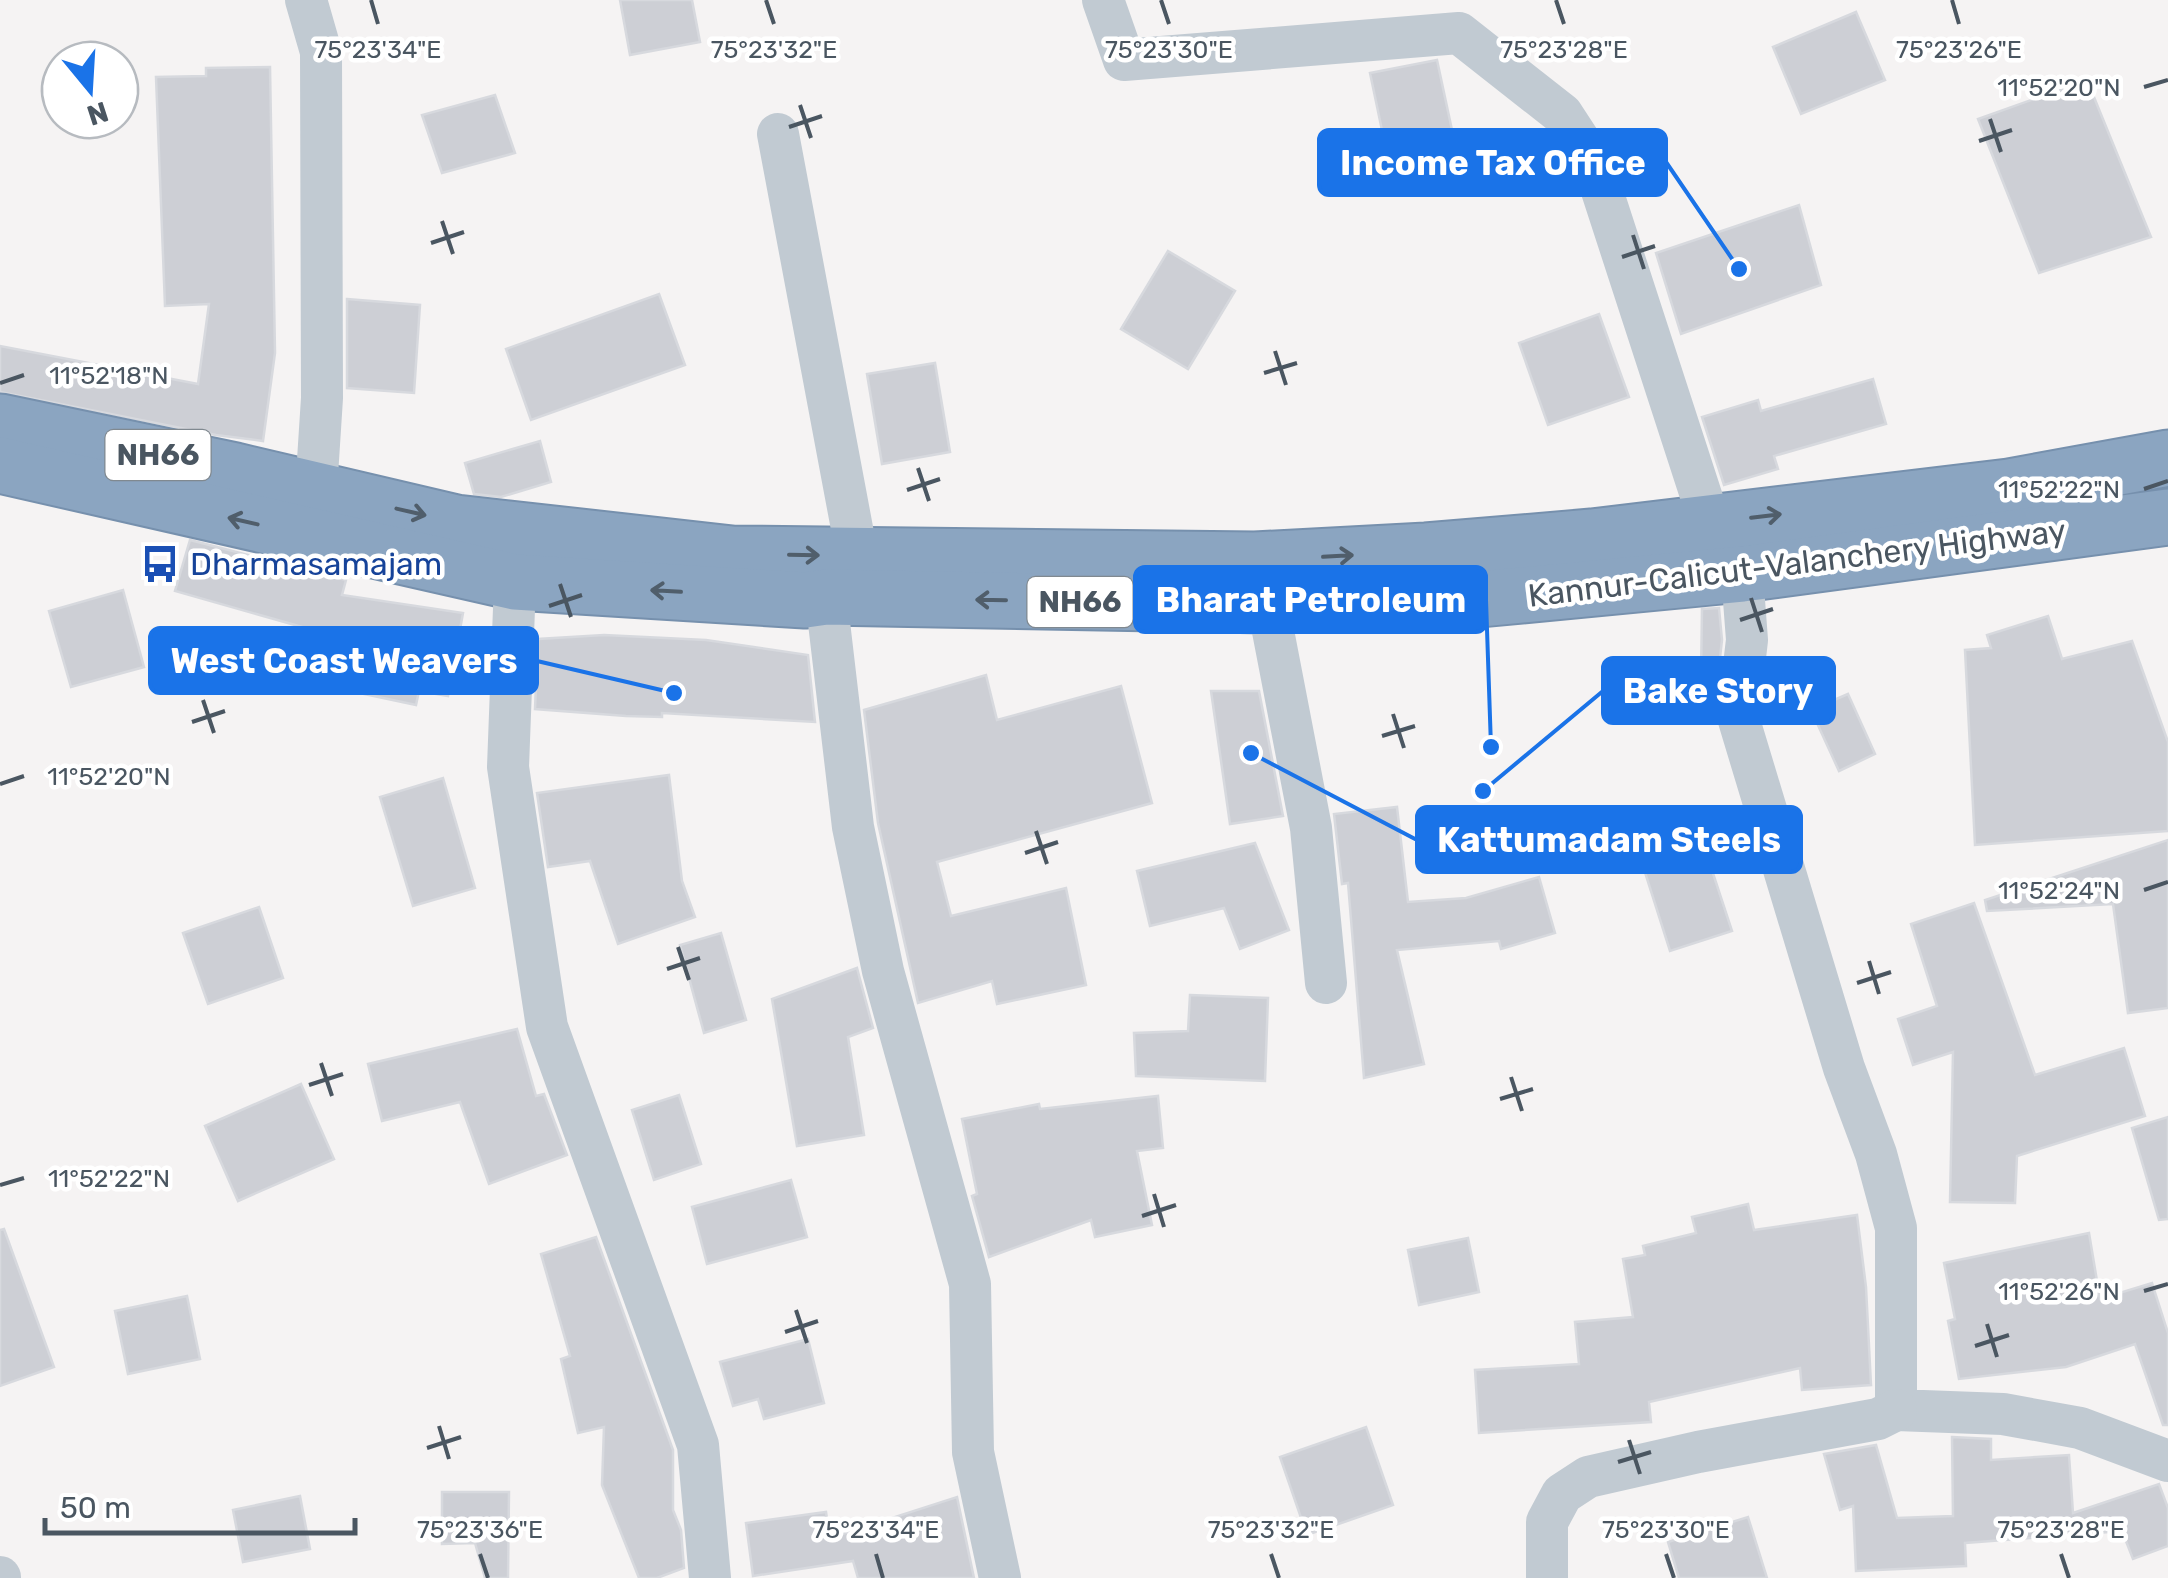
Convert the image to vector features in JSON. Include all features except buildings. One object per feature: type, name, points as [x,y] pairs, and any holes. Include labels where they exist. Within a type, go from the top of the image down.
[{"type":"highway","name":"Kannur-Calicut-Valanchery Highway","points":[[0,422],[314,513],[515,582],[805,600],[842,576],[1426,551],[1638,532],[2009,487],[2168,458]]},
{"type":"highway","name":"Kannur-Calicut-Valanchery Highway","points":[[0,465],[314,513],[456,522],[732,554],[842,576],[1268,605],[1480,599],[1642,585],[2168,517]]},
{"type":"highway","points":[[1638,532],[1642,585]]},
{"type":"street","points":[[306,0],[321,52],[322,398],[314,513]]},
{"type":"street","points":[[1103,0],[1124,60],[1459,33],[1562,114],[1592,160],[1710,523]]},
{"type":"street","points":[[778,134],[842,576],[853,827],[883,971],[970,1284],[973,1452],[1000,1578]]},
{"type":"street","points":[[1742,574],[1748,640],[1738,717],[1896,1228],[1896,1410]]},
{"type":"street","points":[[515,582],[508,767],[547,1028],[698,1445],[710,1578]]},
{"type":"street","points":[[1268,605],[1310,828],[1326,983]]},
{"type":"street","points":[[1546,1578],[1547,1522],[1562,1494],[1588,1478],[1698,1452],[1878,1419],[1896,1410],[2003,1414],[2080,1428],[2168,1461]]},
{"type":"place","name":"Income Tax Office","points":[[1739,269]]},
{"type":"place","name":"Dharmasamajam","points":[[160,564]]},
{"type":"place","name":"West Coast Weavers","points":[[674,693]]},
{"type":"place","name":"Bharat Petroleum","points":[[1491,747]]},
{"type":"place","name":"Kattumadam Steels","points":[[1251,753]]},
{"type":"place","name":"Bake Story","points":[[1483,791]]}]
